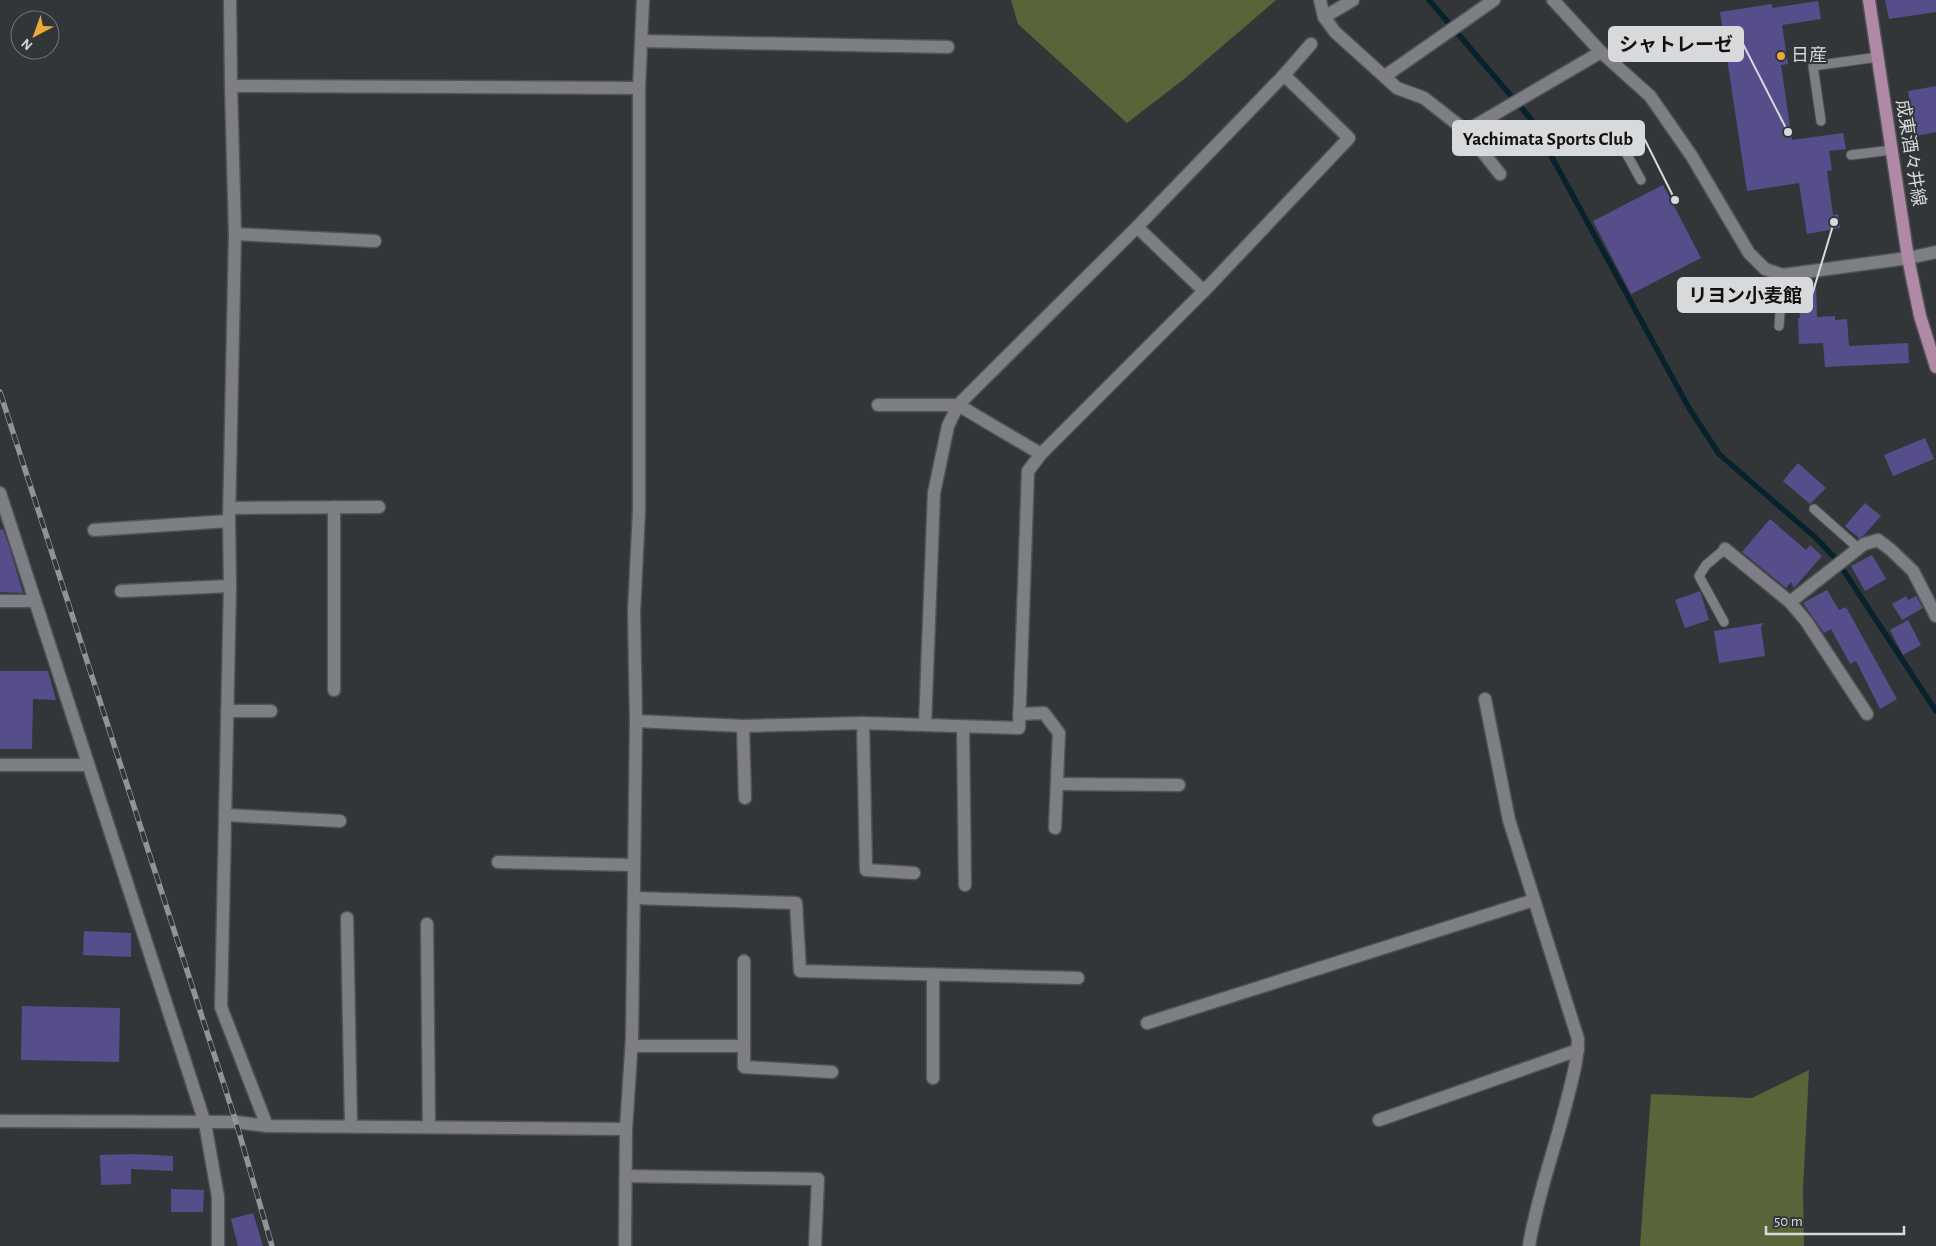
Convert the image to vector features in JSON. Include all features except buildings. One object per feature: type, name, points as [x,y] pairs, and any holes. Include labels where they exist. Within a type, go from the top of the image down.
[{"type":"main road","name":"成東酒々井線","points":[[1869,0],[1908,258],[1920,316],[1936,367]]},
{"type":"street","points":[[230,0],[235,234],[221,1007],[267,1126]]},
{"type":"street","points":[[626,1246],[626,1129],[632,1046],[636,721],[634,612],[638,511],[639,88],[643,0]]},
{"type":"street","points":[[1320,0],[1324,17],[1335,32],[1397,88],[1424,98],[1466,131],[1500,174]]},
{"type":"street","points":[[1324,17],[1353,0]]},
{"type":"street","points":[[1385,76],[1494,0]]},
{"type":"street","points":[[1553,0],[1601,52],[1650,96],[1691,155],[1749,253],[1765,269],[1783,275],[1908,258],[1936,252]]},
{"type":"street","points":[[642,41],[948,47]]},
{"type":"street","points":[[925,725],[934,493],[948,426],[958,405],[1137,227],[1284,76],[1311,44]]},
{"type":"street","points":[[1466,131],[1601,52]]},
{"type":"street","points":[[636,721],[743,726],[863,723],[1019,728],[1028,471],[1041,454],[1204,291],[1349,138],[1284,76]]},
{"type":"street","points":[[231,86],[639,88]]},
{"type":"street","points":[[1137,227],[1204,291]]},
{"type":"street","points":[[235,234],[375,241]]},
{"type":"street","points":[[878,405],[958,405],[1041,454]]},
{"type":"street","points":[[0,493],[205,1123],[218,1197],[218,1246]]},
{"type":"street","points":[[334,507],[334,690]]},
{"type":"street","points":[[94,530],[229,514],[334,507],[379,507]]},
{"type":"street","points":[[1790,602],[1858,548],[1878,540],[1913,572],[1936,616]]},
{"type":"street","points":[[1725,549],[1790,602],[1806,621],[1866,714]]},
{"type":"street","points":[[121,591],[230,586]]},
{"type":"street","points":[[0,601],[35,602]]},
{"type":"street","points":[[1485,699],[1510,820],[1576,1029],[1578,1050],[1562,1121],[1537,1204],[1530,1246]]},
{"type":"street","points":[[227,711],[271,711]]},
{"type":"street","points":[[1019,714],[1044,713],[1059,733],[1055,828]]},
{"type":"street","points":[[863,723],[866,870],[914,873]]},
{"type":"street","points":[[743,726],[745,798]]},
{"type":"street","points":[[963,727],[965,885]]},
{"type":"street","points":[[0,765],[87,765]]},
{"type":"street","points":[[1057,784],[1179,785]]},
{"type":"street","points":[[225,815],[340,820]]},
{"type":"street","points":[[498,862],[634,865]]},
{"type":"street","points":[[634,898],[796,903],[800,971],[1078,978]]},
{"type":"street","points":[[1147,1023],[1534,900]]},
{"type":"street","points":[[348,918],[351,1126]]},
{"type":"street","points":[[427,924],[430,1127]]},
{"type":"street","points":[[744,961],[744,1067],[832,1072]]},
{"type":"street","points":[[933,974],[933,1078]]},
{"type":"street","points":[[632,1046],[744,1046]]},
{"type":"street","points":[[1380,1120],[1578,1050]]},
{"type":"street","points":[[0,1120],[236,1122],[267,1126],[626,1129]]},
{"type":"street","points":[[626,1176],[818,1179],[815,1246]]},
{"type":"lane","points":[[1821,121],[1813,66],[1878,57]]},
{"type":"lane","points":[[1619,140],[1641,180]]},
{"type":"lane","points":[[1851,155],[1892,150]]},
{"type":"lane","points":[[1779,326],[1783,275]]},
{"type":"lane","points":[[1814,509],[1858,548]]},
{"type":"lane","points":[[1724,622],[1699,576],[1706,565],[1725,549]]},
{"type":"green space","points":[[1011,0],[1276,0],[1184,79],[1127,123],[1018,24]]},
{"type":"green space","points":[[1809,1070],[1803,1190],[1804,1246],[1640,1246],[1651,1094],[1752,1098]]},
{"type":"waterway","points":[[1429,0],[1531,119],[1689,408],[1719,454],[1816,538],[1836,559],[1936,711]]},
{"type":"railway","points":[[0,392],[236,1122],[272,1246]]},
{"type":"place","name":"日産","points":[[1781,56]]},
{"type":"place","name":"シャトレーゼ","points":[[1788,132]]},
{"type":"place","name":"Yachimata Sports Club","points":[[1675,200]]},
{"type":"place","name":"リヨン小麦館","points":[[1834,222]]}]
